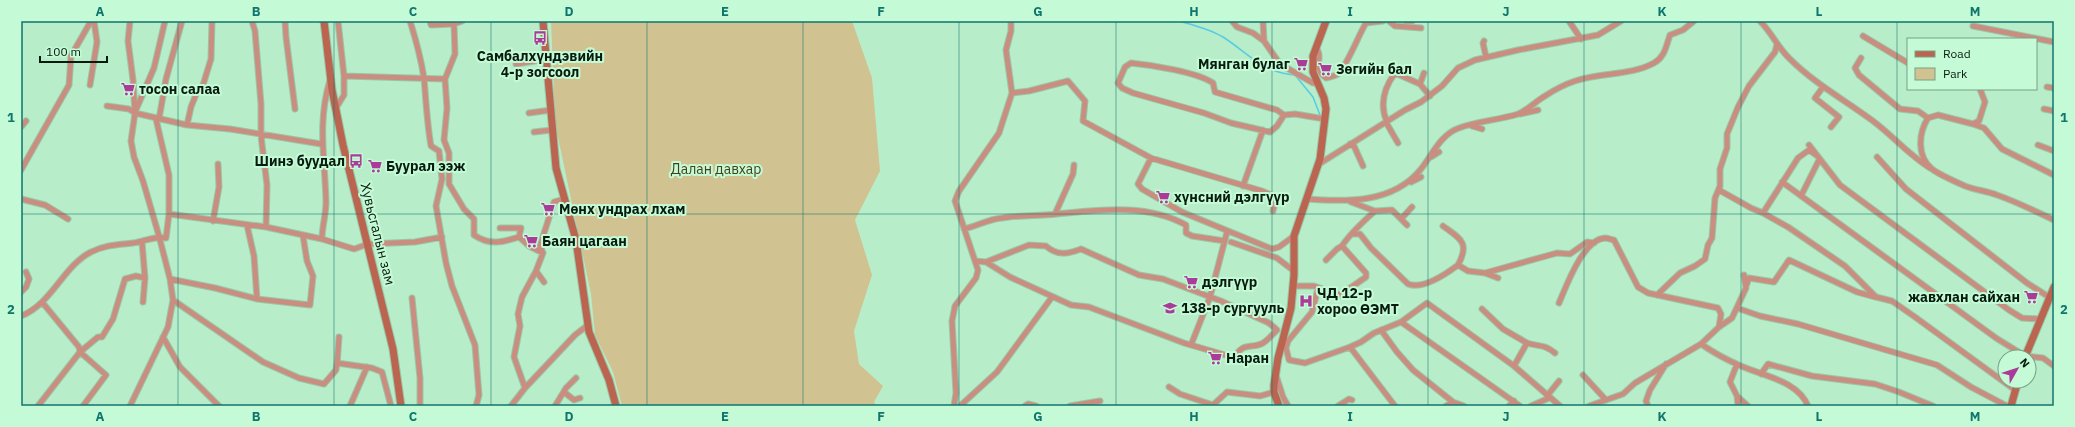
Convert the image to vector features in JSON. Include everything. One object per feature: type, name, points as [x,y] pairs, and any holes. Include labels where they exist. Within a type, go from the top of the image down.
[{"type":"main road","name":"Хувьсгалын зам","points":[[324,21],[330,79],[343,145],[393,349],[401,406]]},
{"type":"main road","points":[[543,21],[556,168],[578,248],[591,338],[609,380],[616,406]]},
{"type":"main road","points":[[1279,406],[1274,392],[1275,372],[1285,339],[1291,308],[1294,286],[1294,236],[1319,164],[1325,119],[1326,109],[1324,98],[1317,83],[1313,65],[1316,48],[1326,21]]},
{"type":"main road","points":[[2028,349],[2054,287]]},
{"type":"main road","points":[[2011,406],[2016,390]]},
{"type":"street","points":[[90,85],[97,42],[93,21]]},
{"type":"street","points":[[21,170],[65,93],[70,78],[69,62],[71,56],[93,21]]},
{"type":"street","points":[[130,21],[128,47],[133,80],[134,113],[131,141],[134,156],[159,236],[170,279],[173,300],[168,327],[130,406]]},
{"type":"street","points":[[134,113],[154,68],[166,21]]},
{"type":"street","points":[[22,314],[42,302],[74,266],[90,252],[113,245],[142,242],[159,236],[166,238],[169,214],[168,165],[157,119],[182,21]]},
{"type":"street","points":[[187,125],[191,107],[197,92],[203,85],[211,59],[212,21]]},
{"type":"street","points":[[252,21],[255,31],[261,104],[261,136],[267,185],[266,227]]},
{"type":"street","points":[[285,21],[295,109]]},
{"type":"street","points":[[336,108],[344,95],[344,76],[338,21]]},
{"type":"street","points":[[410,21],[418,46],[424,77],[431,146],[438,151],[442,179],[436,206],[442,237],[452,286],[475,345],[479,394],[476,406]]},
{"type":"street","points":[[430,21],[431,25],[454,24],[462,21]]},
{"type":"street","points":[[954,406],[956,393],[952,321],[955,306],[976,278],[978,270],[955,201],[959,191],[999,133],[1012,94],[1006,50],[1011,32],[1011,21]]},
{"type":"street","points":[[1232,21],[1237,26],[1253,33],[1264,41],[1280,64],[1313,83],[1317,83]]},
{"type":"street","points":[[1263,21],[1264,41]]},
{"type":"street","points":[[1316,48],[1318,48],[1319,54],[1318,67],[1322,76],[1326,78],[1337,75],[1344,66],[1358,36],[1366,23],[1383,21]]},
{"type":"street","points":[[1389,21],[1395,26],[1421,28]]},
{"type":"street","points":[[1406,21],[1412,21]]},
{"type":"street","points":[[1569,21],[1581,39]]},
{"type":"street","points":[[1319,164],[1430,96],[1458,68],[1486,57],[1598,35],[1621,21]]},
{"type":"street","points":[[1517,114],[1545,96],[1575,81],[1635,71],[1654,63],[1662,57],[1670,35],[1682,30],[1694,21]]},
{"type":"street","points":[[1760,21],[1768,28],[1777,44],[1789,59],[1832,94],[1842,98],[1875,122],[1921,162],[1965,186],[1988,191],[2014,201],[2054,220]]},
{"type":"street","points":[[454,24],[455,54],[445,79],[447,108],[444,140],[449,153],[449,184],[464,209],[474,218],[474,235],[482,240],[503,243],[519,237]]},
{"type":"street","points":[[1973,26],[2034,38]]},
{"type":"street","points":[[1863,36],[1907,62]]},
{"type":"street","points":[[2037,39],[2054,42]]},
{"type":"street","points":[[1484,41],[1483,43],[1486,57]]},
{"type":"street","points":[[1656,295],[1680,273],[1695,266],[1705,259],[1708,245],[1712,238],[1715,198],[1719,190],[1720,169],[1727,148],[1728,134],[1733,118],[1749,86],[1775,52],[1777,44]]},
{"type":"street","points":[[1861,58],[1855,68],[1859,75],[1900,108],[1918,111],[1928,118]]},
{"type":"street","points":[[516,64],[547,60]]},
{"type":"street","points":[[1284,115],[1277,126],[1270,132],[1231,123],[1204,113],[1133,93],[1122,88],[1118,83],[1125,67],[1131,63],[1150,65],[1206,80],[1213,83],[1215,92],[1277,110],[1284,115],[1295,114],[1325,119]]},
{"type":"street","points":[[1398,143],[1386,123],[1382,102],[1388,84],[1395,73],[1420,84],[1430,96]]},
{"type":"street","points":[[1420,84],[1424,73]]},
{"type":"street","points":[[344,76],[386,78],[424,77],[445,79]]},
{"type":"street","points":[[322,239],[322,227],[326,205],[321,144],[323,110],[330,79]]},
{"type":"street","points":[[1012,94],[1068,81],[1085,101],[1083,121],[1152,158],[1276,197],[1273,211]]},
{"type":"street","points":[[1823,87],[1815,98],[1839,117],[1831,127]]},
{"type":"street","points":[[2046,87],[2054,88]]},
{"type":"street","points":[[1972,124],[1979,121],[1984,110],[1985,102],[1980,90]]},
{"type":"street","points":[[107,106],[129,109],[134,113],[187,125],[230,129],[261,136],[321,144]]},
{"type":"street","points":[[2044,109],[2054,111]]},
{"type":"street","points":[[530,113],[551,110]]},
{"type":"street","points":[[1306,199],[1350,202],[1366,199],[1387,192],[1420,170],[1442,140],[1453,130],[1538,110]]},
{"type":"street","points":[[1931,168],[1921,152],[1921,140],[1923,126],[1928,118],[1938,115],[1984,128],[2002,149],[2054,176]]},
{"type":"street","points":[[21,127],[26,121]]},
{"type":"street","points":[[1467,126],[1482,129]]},
{"type":"street","points":[[534,132],[552,130]]},
{"type":"street","points":[[1243,186],[1263,130]]},
{"type":"street","points":[[1350,144],[1354,146],[1363,166]]},
{"type":"street","points":[[1809,145],[1819,160],[1840,185],[2009,310],[2022,318],[2040,319]]},
{"type":"street","points":[[2038,145],[2054,151]]},
{"type":"street","points":[[1763,212],[1798,158],[1809,150],[1816,155]]},
{"type":"street","points":[[1429,158],[1439,152]]},
{"type":"street","points":[[1878,157],[1879,161],[1906,189],[2027,283],[2049,297]]},
{"type":"street","points":[[1152,158],[1138,184],[1142,189],[1182,212],[1227,232],[1272,249],[1279,247],[1294,236]]},
{"type":"street","points":[[1801,196],[1819,160]]},
{"type":"street","points":[[213,221],[219,187],[218,164]]},
{"type":"street","points":[[1055,214],[1073,174],[1074,165]]},
{"type":"street","points":[[1401,184],[1421,177]]},
{"type":"street","points":[[1782,182],[2013,349]]},
{"type":"street","points":[[1719,190],[1751,208],[1763,212],[1788,227],[1845,266],[1876,297]]},
{"type":"street","points":[[21,199],[45,205],[68,219]]},
{"type":"street","points":[[525,388],[516,366],[514,351],[520,326],[518,314],[522,297],[536,271],[543,253],[540,246],[554,202],[564,199]]},
{"type":"street","points":[[1350,202],[1375,211],[1392,210],[1407,225]]},
{"type":"street","points":[[1401,219],[1412,207]]},
{"type":"street","points":[[964,229],[1002,218],[1097,209],[1146,212],[1167,216],[1186,225],[1186,233],[1192,236],[1225,241]]},
{"type":"street","points":[[1326,260],[1356,231],[1358,225],[1375,211]]},
{"type":"street","points":[[169,214],[266,227],[322,239],[354,249],[368,244],[415,242],[442,237]]},
{"type":"street","points":[[247,225],[254,256],[257,299]]},
{"type":"street","points":[[1352,234],[1360,234],[1386,263],[1412,286],[1424,284],[1458,265],[1464,253],[1460,238],[1443,226]]},
{"type":"street","points":[[500,228],[521,228],[519,237]]},
{"type":"street","points":[[1191,345],[1210,297],[1227,232]]},
{"type":"street","points":[[170,279],[257,299],[310,305],[313,276],[307,261],[303,236]]},
{"type":"street","points":[[519,237],[529,246],[543,253]]},
{"type":"street","points":[[1559,303],[1574,267],[1594,243],[1605,238],[1614,240],[1638,287],[1656,295],[1718,308],[1721,314],[1718,327]]},
{"type":"street","points":[[142,242],[145,278],[143,302]]},
{"type":"street","points":[[1231,242],[1277,258],[1294,271]]},
{"type":"street","points":[[1485,273],[1557,252],[1570,254],[1587,242],[1594,243]]},
{"type":"street","points":[[986,262],[1029,245],[1046,246],[1052,252],[1067,255],[1080,249],[1139,275],[1163,279],[1210,297],[1268,323],[1285,339],[1289,360],[1305,363],[1350,347],[1381,330],[1401,322],[1427,302],[1514,366],[1560,406]]},
{"type":"street","points":[[1294,286],[1318,288],[1340,295],[1367,276],[1342,246]]},
{"type":"street","points":[[975,260],[986,262],[1010,277],[1071,305],[1089,307],[1191,345],[1232,357],[1236,356],[1238,351],[1242,348],[1262,344],[1277,330]]},
{"type":"street","points":[[1589,406],[1623,394],[1635,383],[1701,344],[1718,327],[1732,318],[1749,278],[1774,282],[1789,260],[1858,292],[1892,301],[1940,333],[2016,390]]},
{"type":"street","points":[[1458,265],[1468,271],[1485,273],[1498,278]]},
{"type":"street","points":[[536,271],[544,282]]},
{"type":"street","points":[[21,292],[26,287],[30,279],[26,272]]},
{"type":"street","points":[[1744,275],[1746,288]]},
{"type":"street","points":[[38,406],[80,352],[98,337],[102,337],[110,324],[125,279],[136,276],[145,278]]},
{"type":"street","points":[[1285,339],[1312,312],[1318,288]]},
{"type":"street","points":[[960,406],[997,372],[1052,296]]},
{"type":"street","points":[[412,298],[420,378],[420,406]]},
{"type":"street","points":[[173,300],[263,362],[299,378],[324,384],[336,370],[337,363],[367,367],[382,372],[391,406]]},
{"type":"street","points":[[42,302],[79,347],[80,352],[106,375],[82,406]]},
{"type":"street","points":[[1737,308],[1760,316],[1798,324],[1936,365],[1976,390],[2007,406]]},
{"type":"street","points":[[1482,309],[1503,329],[1527,343],[1538,346],[1546,346],[1555,353]]},
{"type":"street","points":[[1401,322],[1520,406]]},
{"type":"street","points":[[511,406],[525,388],[575,335],[588,325]]},
{"type":"street","points":[[1381,330],[1397,352],[1413,370],[1449,405],[1464,406]]},
{"type":"street","points":[[163,337],[180,367],[219,406]]},
{"type":"street","points":[[336,370],[339,337]]},
{"type":"street","points":[[1514,366],[1527,343]]},
{"type":"street","points":[[1701,344],[1737,364],[1798,392],[1805,398],[1808,406]]},
{"type":"street","points":[[1350,347],[1394,406]]},
{"type":"street","points":[[2037,358],[2044,358],[2054,366]]},
{"type":"street","points":[[1646,404],[1650,390],[1667,363]]},
{"type":"street","points":[[1737,364],[1730,382],[1737,396],[1738,406]]},
{"type":"street","points":[[1761,374],[1768,364],[1812,376],[1875,384],[1933,406]]},
{"type":"street","points":[[350,406],[367,367]]},
{"type":"street","points":[[1275,372],[1283,398],[1288,406]]},
{"type":"street","points":[[1583,375],[1606,400]]},
{"type":"street","points":[[555,406],[576,378]]},
{"type":"street","points":[[1530,406],[1548,397],[1559,381]]},
{"type":"street","points":[[1169,387],[1180,394],[1213,405],[1227,392],[1260,396],[1274,392]]},
{"type":"street","points":[[564,392],[574,400],[580,398]]},
{"type":"street","points":[[1737,396],[1748,406]]},
{"type":"street","points":[[1338,406],[1349,399],[1352,400]]},
{"type":"street","points":[[1070,406],[1100,401]]},
{"type":"street","points":[[1509,406],[1514,401]]},
{"type":"street","points":[[1025,406],[1028,404],[1036,406]]},
{"type":"green space","name":"Далан давхар","points":[[551,21],[852,21],[872,78],[880,171],[855,220],[872,275],[854,331],[859,364],[883,386],[874,402],[876,406],[622,406],[613,372],[595,335],[591,294],[555,123]]},
{"type":"waterway","points":[[1179,21],[1218,34],[1265,66],[1274,70],[1295,75],[1313,97],[1320,115]]},
{"type":"waterway","points":[[1272,56],[1273,70]]},
{"type":"place","name":"Самбалхүндэвийн 4-р зогсоол","points":[[540,38]]},
{"type":"place","name":"Мянган булаг","points":[[1301,64]]},
{"type":"place","name":"Зөгийн бал","points":[[1325,69]]},
{"type":"place","name":"тосон салаа","points":[[128,89]]},
{"type":"place","name":"Шинэ буудал","points":[[356,161]]},
{"type":"place","name":"Буурал ээж","points":[[375,166]]},
{"type":"place","name":"хүнсний дэлгүүр","points":[[1163,197]]},
{"type":"place","name":"Мөнх ундрах лхам","points":[[548,209]]},
{"type":"place","name":"Баян цагаан","points":[[531,241]]},
{"type":"place","name":"дэлгүүр","points":[[1191,282]]},
{"type":"place","name":"жавхлан сайхан","points":[[2031,297]]},
{"type":"place","name":"ЧД 12-р хороо ӨЭМТ","points":[[1306,301]]},
{"type":"place","name":"138-р сургууль","points":[[1170,308]]},
{"type":"place","name":"Наран","points":[[1215,358]]}]
